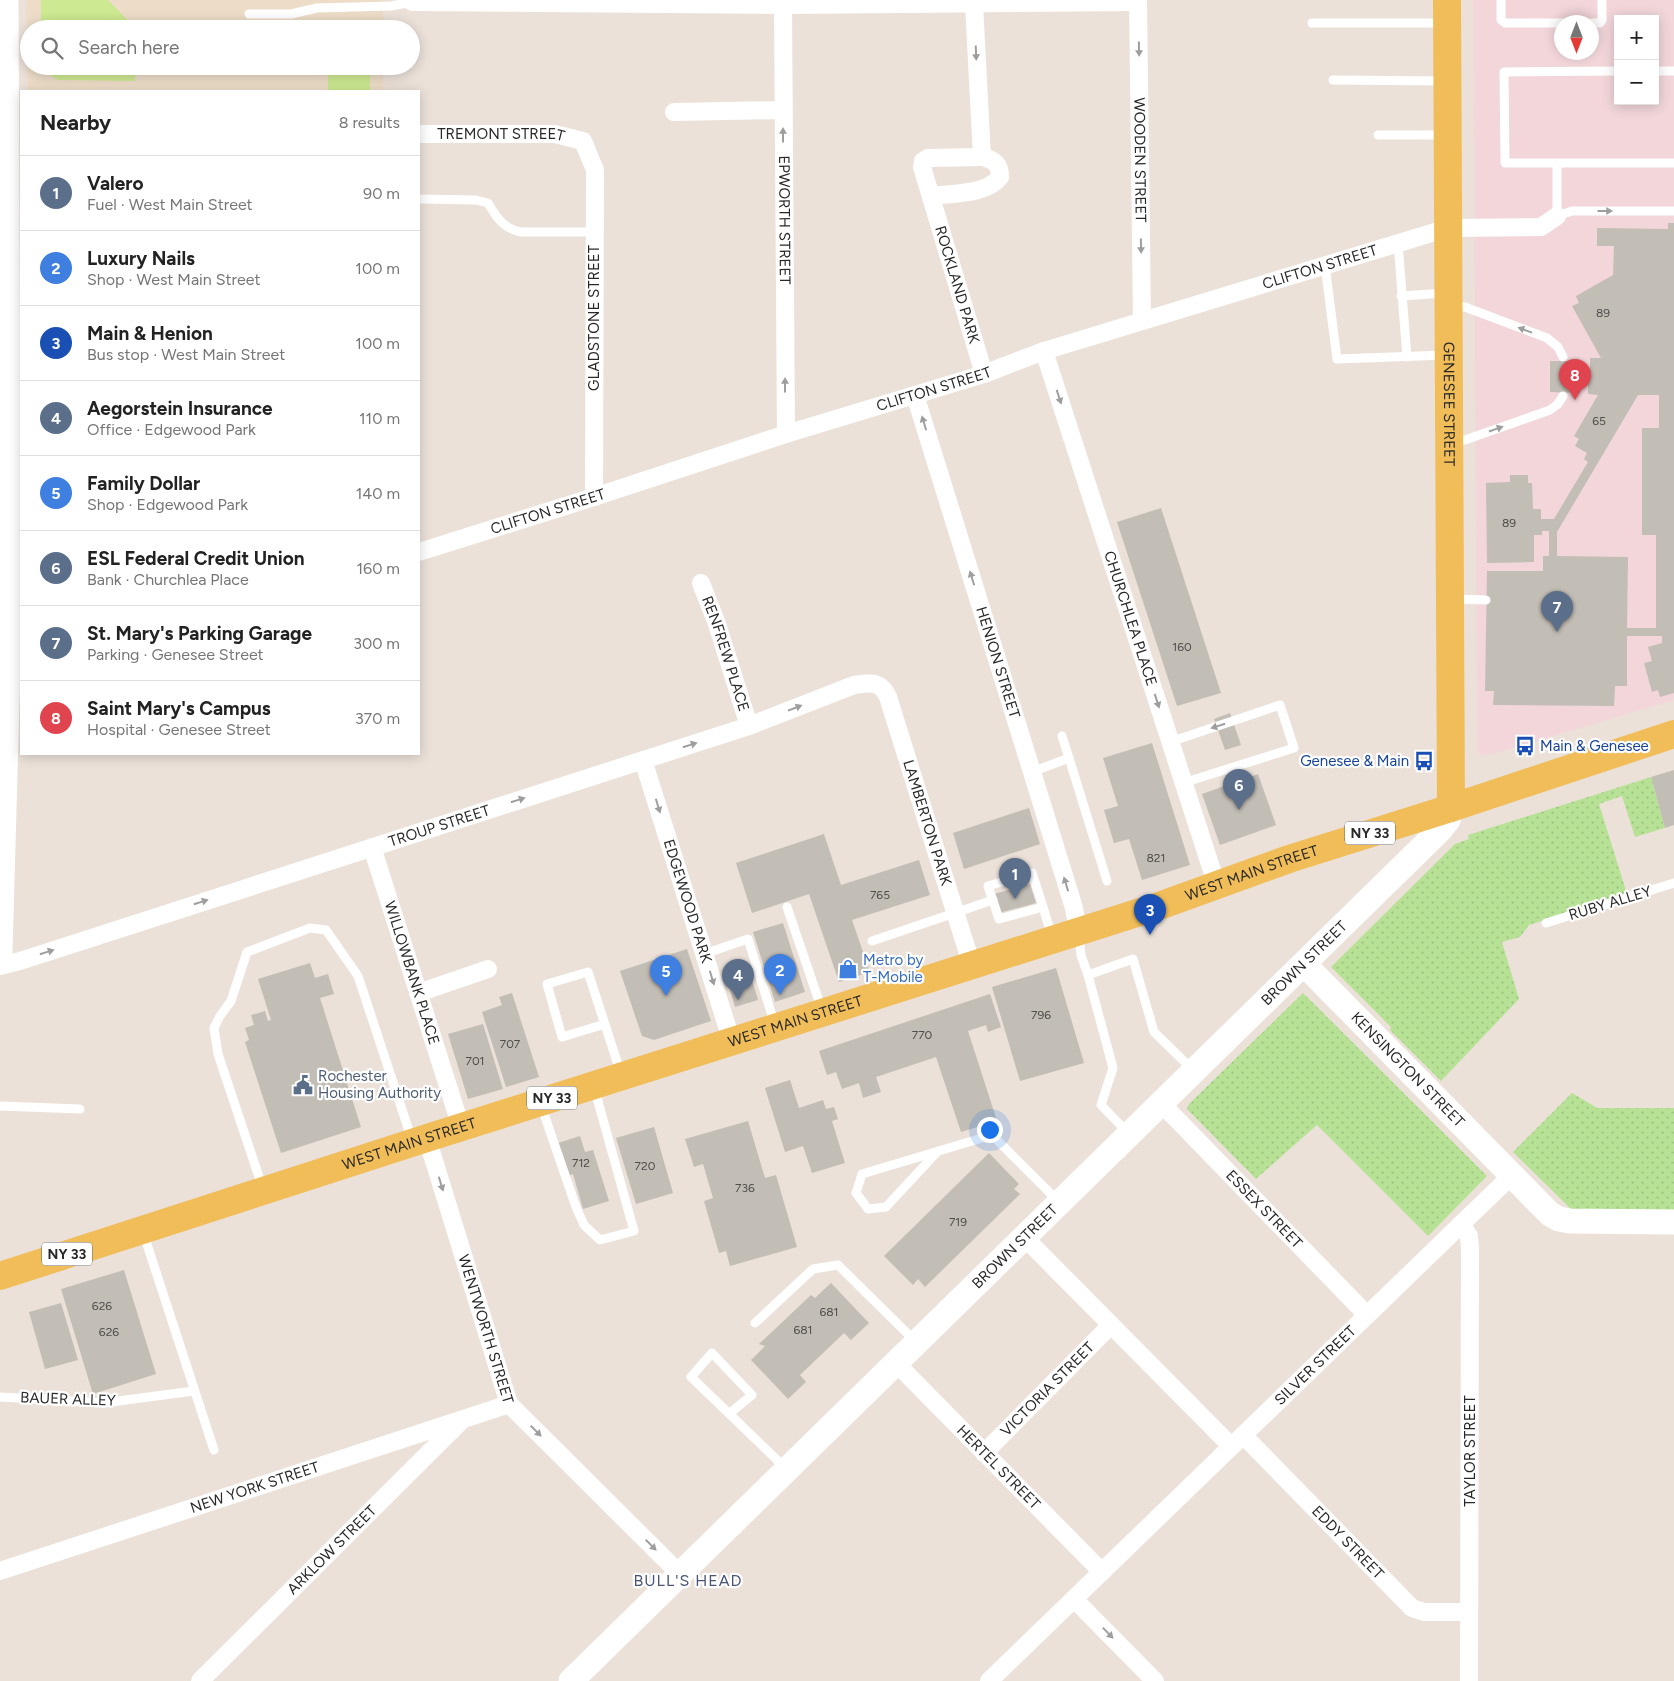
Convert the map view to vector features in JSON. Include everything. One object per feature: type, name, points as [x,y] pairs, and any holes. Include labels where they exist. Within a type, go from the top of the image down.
[{"type":"main road","points":[[0,952],[10,683],[4,545],[4,269],[9,134],[6,0]]},
{"type":"main road","name":"GENESEE STREET","points":[[1447,11],[1451,808]]},
{"type":"main road","name":"WEST MAIN STREET","points":[[0,1276],[420,1140],[1065,936],[1217,886],[1289,859],[1451,808],[1674,734]]},
{"type":"main road","name":"BROWN STREET","points":[[571,1681],[1440,830],[1448,820],[1451,808]]},
{"type":"main road","name":"KENSINGTON STREET","points":[[1304,964],[1512,1175]]},
{"type":"main road","points":[[1512,1175],[1546,1210],[1559,1219],[1576,1221],[1674,1222]]},
{"type":"street","points":[[410,1],[956,2],[974,4],[1138,1]]},
{"type":"street","name":"WOODEN STREET","points":[[1138,1],[1142,321]]},
{"type":"street","name":"EPWORTH STREET","points":[[786,434],[783,110],[790,3]]},
{"type":"street","points":[[931,196],[970,191],[995,184],[1000,177],[1000,170],[997,164],[989,158],[982,157],[974,4]]},
{"type":"street","points":[[674,112],[783,110]]},
{"type":"street","name":"TREMONT STREET","points":[[420,134],[555,134],[583,141]]},
{"type":"street","name":"GLADSTONE STREET","points":[[583,141],[595,170],[594,497]]},
{"type":"street","name":"ROCKLAND PARK","points":[[982,157],[928,158],[923,161],[922,166],[984,374]]},
{"type":"street","name":"CLIFTON STREET","points":[[420,552],[786,434],[984,374],[1044,350],[1448,228],[1541,227],[1557,216]]},
{"type":"street","name":"CHURCHLEA PLACE","points":[[1044,350],[1217,886]]},
{"type":"street","name":"HENION STREET","points":[[915,395],[1074,908],[1065,936]]},
{"type":"street","name":"RENFREW PLACE","points":[[701,583],[717,624],[749,726]]},
{"type":"street","name":"TROUP STREET","points":[[0,966],[749,726],[854,685],[876,683]]},
{"type":"street","name":"LAMBERTON PARK","points":[[876,683],[881,686],[888,697],[972,966]]},
{"type":"street","name":"EDGEWOOD PARK","points":[[643,760],[732,1042]]},
{"type":"street","name":"WILLOWBANK PLACE","points":[[372,847],[461,1127]]},
{"type":"street","points":[[418,993],[488,969]]},
{"type":"street","name":"ESSEX STREET","points":[[1161,1103],[1367,1316]]},
{"type":"street","name":"WENTWORTH STREET","points":[[420,1140],[509,1404],[680,1574]]},
{"type":"street","name":"SILVER STREET","points":[[989,1681],[1512,1175]]},
{"type":"street","name":"TAYLOR STREET","points":[[1461,1224],[1469,1236],[1470,1250],[1469,1681]]},
{"type":"street","name":"EDDY STREET","points":[[1025,1238],[1111,1325],[1237,1441],[1412,1608],[1420,1612],[1469,1612]]},
{"type":"street","name":"VICTORIA STREET","points":[[984,1452],[1111,1325]]},
{"type":"street","name":"HERTEL STREET","points":[[896,1363],[1102,1572]]},
{"type":"street","name":"NEW YORK STREET","points":[[0,1571],[509,1404]]},
{"type":"street","name":"ARKLOW STREET","points":[[200,1681],[463,1419]]},
{"type":"street","points":[[1074,1598],[1155,1681]]},
{"type":"lane","points":[[1501,0],[1501,20],[1504,23],[1554,23]]},
{"type":"lane","points":[[1599,23],[1602,20],[1602,0]]},
{"type":"lane","points":[[249,14],[291,14],[317,8],[392,6],[410,1]]},
{"type":"lane","points":[[1312,23],[1447,11]]},
{"type":"lane","points":[[1614,71],[1504,72],[1505,163],[1674,163]]},
{"type":"lane","points":[[1659,71],[1674,71]]},
{"type":"lane","points":[[1334,80],[1447,81]]},
{"type":"lane","points":[[1378,135],[1448,135]]},
{"type":"lane","points":[[1557,164],[1557,216],[1572,211],[1674,211]]},
{"type":"lane","points":[[420,199],[476,200],[488,203],[503,224],[512,231],[594,232]]},
{"type":"lane","points":[[1398,243],[1407,357]]},
{"type":"lane","points":[[1325,265],[1337,360],[1449,355]]},
{"type":"lane","points":[[1401,296],[1448,300],[1547,338],[1558,347],[1563,357]]},
{"type":"lane","points":[[1449,440],[1465,440],[1550,410],[1558,404],[1563,396]]},
{"type":"lane","points":[[1450,599],[1486,600]]},
{"type":"lane","points":[[1170,742],[1280,705],[1294,748],[1183,783]]},
{"type":"lane","points":[[1062,736],[1107,881]]},
{"type":"lane","points":[[1032,772],[1069,758]]},
{"type":"lane","points":[[1043,907],[999,919],[988,886],[1032,873],[1043,907],[1081,955],[1113,1068],[1101,1105],[1130,1134]]},
{"type":"lane","name":"RUBY ALLEY","points":[[1546,923],[1674,883]]},
{"type":"lane","points":[[872,941],[993,900]]},
{"type":"lane","points":[[787,907],[823,1013]]},
{"type":"lane","points":[[264,1191],[218,1054],[214,1028],[231,1001],[247,952],[310,928],[326,930],[358,976],[420,1140]]},
{"type":"lane","points":[[704,954],[748,939],[776,1028]]},
{"type":"lane","points":[[1088,975],[1133,959],[1154,1032],[1194,1071]]},
{"type":"lane","points":[[605,1024],[562,1037],[548,984],[588,972],[605,1024],[622,1076]]},
{"type":"lane","points":[[540,1102],[573,1199],[584,1225],[600,1240],[634,1231],[594,1085]]},
{"type":"lane","points":[[0,1106],[80,1109]]},
{"type":"lane","points":[[938,1151],[886,1207],[868,1209],[856,1193],[862,1174],[938,1151],[992,1135],[1060,1203]]},
{"type":"lane","points":[[142,1230],[214,1450]]},
{"type":"lane","points":[[755,1323],[813,1269],[838,1265],[917,1342]]},
{"type":"lane","points":[[729,1414],[752,1395],[712,1353],[691,1377],[729,1414],[787,1470]]},
{"type":"lane","name":"BAUER ALLEY","points":[[0,1397],[103,1403],[194,1391]]},
{"type":"shaded area","points":[[26,0],[383,0],[383,20],[26,20]]},
{"type":"shaded area","points":[[1473,0],[1674,0],[1674,700],[1486,756],[1480,754],[1477,747]]},
{"type":"shaded area","points":[[28,75],[383,75],[383,90],[28,90]]},
{"type":"green space","points":[[41,0],[108,0],[127,20],[41,20]]},
{"type":"green space","points":[[50,75],[135,75],[135,81],[58,80]]},
{"type":"green space","points":[[328,75],[370,75],[370,90],[328,90]]},
{"type":"green space","points":[[1651,777],[1665,828],[1635,837],[1622,796],[1599,804],[1627,894],[1529,925],[1520,937],[1502,942],[1519,999],[1441,1081],[1390,1030],[1391,1027],[1331,967],[1455,844],[1469,839],[1468,835]]},
{"type":"green space","points":[[1303,993],[1487,1176],[1428,1236],[1317,1125],[1256,1179],[1187,1109],[1189,1104]]},
{"type":"green space","points":[[1572,1093],[1597,1108],[1674,1108],[1674,1210],[1571,1209],[1513,1152]]},
{"type":"building","points":[[1668,223],[1674,223],[1674,693],[1660,697],[1658,690],[1652,692],[1644,663],[1652,661],[1648,647],[1662,643],[1662,636],[1627,636],[1627,686],[1615,686],[1614,706],[1493,705],[1494,691],[1485,691],[1487,571],[1543,571],[1543,556],[1549,556],[1549,531],[1542,531],[1542,535],[1534,535],[1534,562],[1487,563],[1486,483],[1510,482],[1510,475],[1528,475],[1528,483],[1532,483],[1533,509],[1541,509],[1541,519],[1554,519],[1588,462],[1584,459],[1587,453],[1575,446],[1579,439],[1574,436],[1598,395],[1588,394],[1588,385],[1581,385],[1580,393],[1550,392],[1550,361],[1578,361],[1580,368],[1590,369],[1590,358],[1601,358],[1572,306],[1579,303],[1576,296],[1613,275],[1614,246],[1597,246],[1597,228],[1668,229]],"holes":[[[1638,395],[1659,395],[1659,428],[1642,428],[1642,535],[1656,535],[1656,628],[1627,628],[1628,557],[1557,556],[1557,532]]]},
{"type":"building","points":[[1161,508],[1221,693],[1177,706],[1117,522]]},
{"type":"building","points":[[1230,713],[1241,745],[1225,750],[1214,719]]},
{"type":"building","points":[[1152,743],[1190,865],[1142,880],[1129,839],[1114,843],[1104,810],[1118,806],[1103,758]]},
{"type":"building","points":[[1674,770],[1674,825],[1665,828],[1651,777]]},
{"type":"building","points":[[1258,774],[1276,825],[1220,845],[1202,794]]},
{"type":"building","points":[[1029,808],[1040,844],[964,869],[953,833]]},
{"type":"building","points":[[824,834],[841,885],[919,860],[930,895],[852,920],[870,972],[839,982],[809,894],[752,913],[736,863]]},
{"type":"building","points":[[1030,884],[1036,903],[999,913],[994,894]]},
{"type":"building","points":[[783,923],[805,992],[775,1002],[753,932]]},
{"type":"building","points":[[687,949],[711,1021],[654,1040],[642,1036],[620,971]]},
{"type":"building","name":"Rochester Housing Authority","points":[[310,963],[315,978],[328,974],[334,994],[320,998],[361,1127],[281,1153],[245,1042],[249,1040],[245,1028],[254,1025],[251,1015],[265,1011],[268,1021],[271,1020],[258,979]]},
{"type":"building","points":[[748,967],[758,1000],[735,1007],[725,973]]},
{"type":"building","points":[[1056,968],[1084,1063],[1020,1081],[992,987]]},
{"type":"building","points":[[512,993],[539,1077],[506,1087],[482,1012],[502,1005],[499,997]]},
{"type":"building","points":[[990,994],[1001,1027],[988,1032],[986,1025],[968,1031],[997,1121],[961,1132],[936,1057],[876,1077],[881,1092],[863,1098],[859,1083],[842,1089],[836,1072],[827,1075],[819,1051]]},
{"type":"building","points":[[483,1024],[503,1089],[468,1099],[448,1034]]},
{"type":"building","points":[[790,1080],[799,1108],[823,1100],[826,1109],[834,1107],[838,1119],[832,1121],[845,1163],[812,1173],[803,1146],[785,1152],[765,1088]]},
{"type":"building","points":[[748,1121],[765,1178],[776,1175],[797,1247],[730,1266],[726,1251],[719,1253],[704,1201],[713,1198],[703,1164],[694,1167],[685,1139]]},
{"type":"building","points":[[654,1127],[673,1193],[636,1204],[616,1138]]},
{"type":"building","points":[[580,1136],[585,1152],[593,1150],[609,1201],[583,1209],[573,1174],[568,1176],[558,1143]]},
{"type":"building","points":[[989,1153],[1019,1184],[1014,1189],[1020,1194],[925,1287],[918,1279],[913,1285],[884,1256]]},
{"type":"building","points":[[124,1270],[156,1374],[93,1394],[61,1289]]},
{"type":"building","points":[[831,1283],[869,1323],[851,1340],[844,1333],[800,1375],[806,1382],[788,1399],[751,1360],[765,1346],[759,1344],[811,1295],[815,1298]]},
{"type":"building","points":[[61,1303],[78,1360],[45,1369],[29,1312]]},
{"type":"place","name":"Saint Mary's Campus","points":[[1575,400]]},
{"type":"place","name":"St. Mary's Parking Garage","points":[[1557,632]]},
{"type":"place","name":"Main & Genesee","points":[[1525,746]]},
{"type":"place","name":"Genesee & Main","points":[[1424,761]]},
{"type":"place","name":"ESL Federal Credit Union","points":[[1239,810]]},
{"type":"place","name":"Valero","points":[[1015,899]]},
{"type":"place","name":"Main & Henion","points":[[1150,935]]},
{"type":"place","name":"Metro by T-Mobile","points":[[848,969]]},
{"type":"place","name":"Luxury Nails","points":[[780,995]]},
{"type":"place","name":"Family Dollar","points":[[666,996]]},
{"type":"place","name":"Aegorstein Insurance","points":[[738,1000]]},
{"type":"place","name":"Rochester Housing Authority","points":[[303,1085]]},
{"type":"district","name":"BULL'S HEAD","points":[[688,1580]]}]
